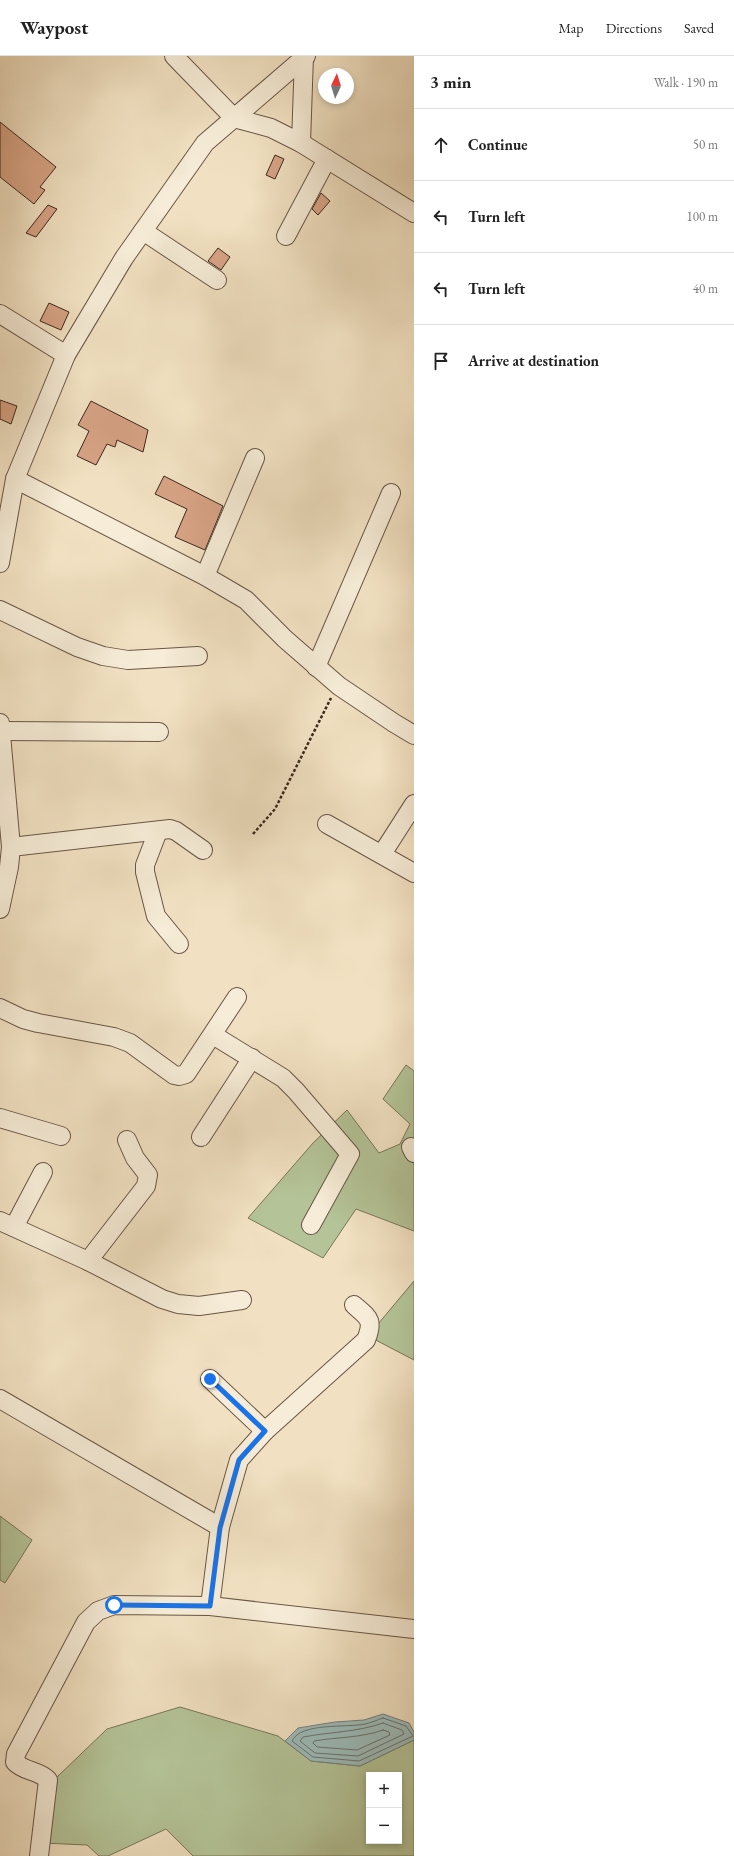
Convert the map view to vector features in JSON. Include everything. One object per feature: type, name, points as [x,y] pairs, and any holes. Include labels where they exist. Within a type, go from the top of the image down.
[{"type":"street","points":[[174,56],[234,118],[271,128],[301,142],[414,213]]},
{"type":"street","points":[[0,563],[9,485],[66,355],[124,258],[205,143],[305,56]]},
{"type":"street","points":[[301,142],[305,56]]},
{"type":"street","points":[[286,236],[327,159]]},
{"type":"street","points":[[143,231],[217,280]]},
{"type":"street","points":[[0,314],[66,355]]},
{"type":"street","points":[[205,576],[255,458]]},
{"type":"street","points":[[9,485],[205,576],[246,600],[338,686],[412,731]]},
{"type":"street","points":[[316,667],[391,493]]},
{"type":"street","points":[[0,610],[77,647],[103,656],[128,660],[198,656]]},
{"type":"street","points":[[0,909],[9,867],[11,848],[0,727],[159,732]]},
{"type":"street","points":[[382,854],[414,804]]},
{"type":"street","points":[[327,824],[414,873]]},
{"type":"street","points":[[11,848],[176,830],[202,850]]},
{"type":"street","points":[[158,831],[145,865],[145,872],[156,916],[179,944]]},
{"type":"street","points":[[0,1008],[23,1019],[114,1037],[130,1043],[174,1075],[179,1076],[186,1074],[237,997]]},
{"type":"street","points":[[213,1035],[284,1078],[350,1154],[311,1225]]},
{"type":"street","points":[[201,1137],[252,1058]]},
{"type":"street","points":[[0,1118],[61,1136]]},
{"type":"street","points":[[88,1261],[146,1186],[148,1180],[148,1175],[135,1158],[127,1140]]},
{"type":"street","points":[[43,1172],[7,1224],[88,1261],[162,1299],[178,1304],[199,1306],[242,1300]]},
{"type":"street","points":[[210,1606],[220,1528],[239,1460],[265,1431],[366,1340],[371,1328],[369,1318],[354,1304]]},
{"type":"street","points":[[210,1379],[265,1431]]},
{"type":"street","points":[[0,1398],[220,1528]]},
{"type":"street","points":[[39,1856],[48,1780],[43,1774],[20,1767],[15,1762],[16,1754],[86,1622],[98,1611],[114,1605],[210,1606],[414,1630]]},
{"type":"path","points":[[252,834],[275,809],[338,686]]},
{"type":"green space","points":[[406,1065],[414,1071],[414,1231],[356,1209],[323,1258],[248,1218],[313,1143],[347,1110],[379,1153],[400,1144],[410,1124],[383,1099]]},
{"type":"green space","points":[[414,1281],[414,1360],[368,1336]]},
{"type":"green space","points":[[0,1516],[32,1540],[5,1583],[0,1580]]},
{"type":"green space","points":[[180,1707],[278,1736],[311,1761],[360,1766],[414,1740],[414,1856],[193,1856],[166,1829],[108,1856],[99,1856],[87,1845],[42,1843],[56,1778],[107,1729]]},
{"type":"water","points":[[383,1714],[409,1723],[414,1732],[414,1740],[360,1766],[311,1761],[285,1741],[298,1728],[335,1722],[364,1720]]},
{"type":"building","points":[[0,122],[56,167],[40,187],[45,190],[34,204],[0,177]]},
{"type":"building","points":[[275,155],[284,159],[275,179],[266,175]]},
{"type":"building","points":[[321,193],[330,201],[318,215],[312,209]]},
{"type":"building","points":[[48,205],[57,209],[36,237],[26,233]]},
{"type":"building","points":[[218,248],[230,257],[221,270],[208,261]]},
{"type":"building","points":[[49,303],[69,312],[61,330],[40,321]]},
{"type":"building","points":[[0,400],[17,406],[11,424],[0,419]]},
{"type":"building","points":[[91,401],[148,430],[143,452],[117,440],[115,447],[107,444],[96,465],[77,456],[89,431],[78,425]]},
{"type":"building","points":[[164,476],[223,506],[205,550],[175,537],[187,509],[155,494]]},
{"type":"route","points":[[114,1605],[210,1606],[220,1528],[239,1460],[265,1431],[210,1379]]}]
